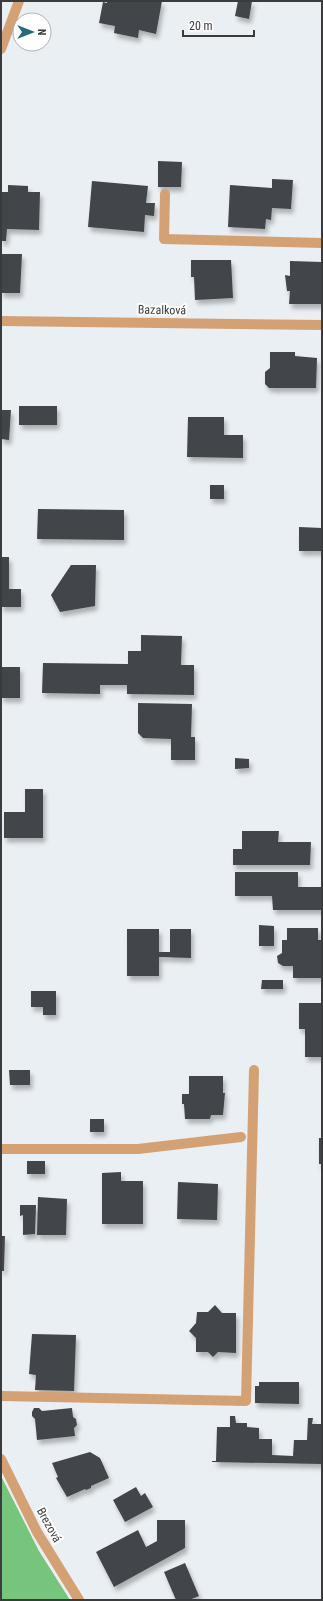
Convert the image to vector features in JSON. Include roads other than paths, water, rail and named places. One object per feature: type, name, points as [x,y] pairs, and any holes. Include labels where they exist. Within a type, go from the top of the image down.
[{"type":"street","points":[[1,49],[19,1]]},
{"type":"street","points":[[165,194],[164,240],[322,243]]},
{"type":"street","name":"Bazalková","points":[[1,321],[322,325]]},
{"type":"street","points":[[1,1396],[246,1401],[254,1070]]},
{"type":"street","points":[[1,1149],[138,1150],[241,1137]]},
{"type":"street","name":"Brezová","points":[[1,1459],[37,1532],[80,1600]]}]
